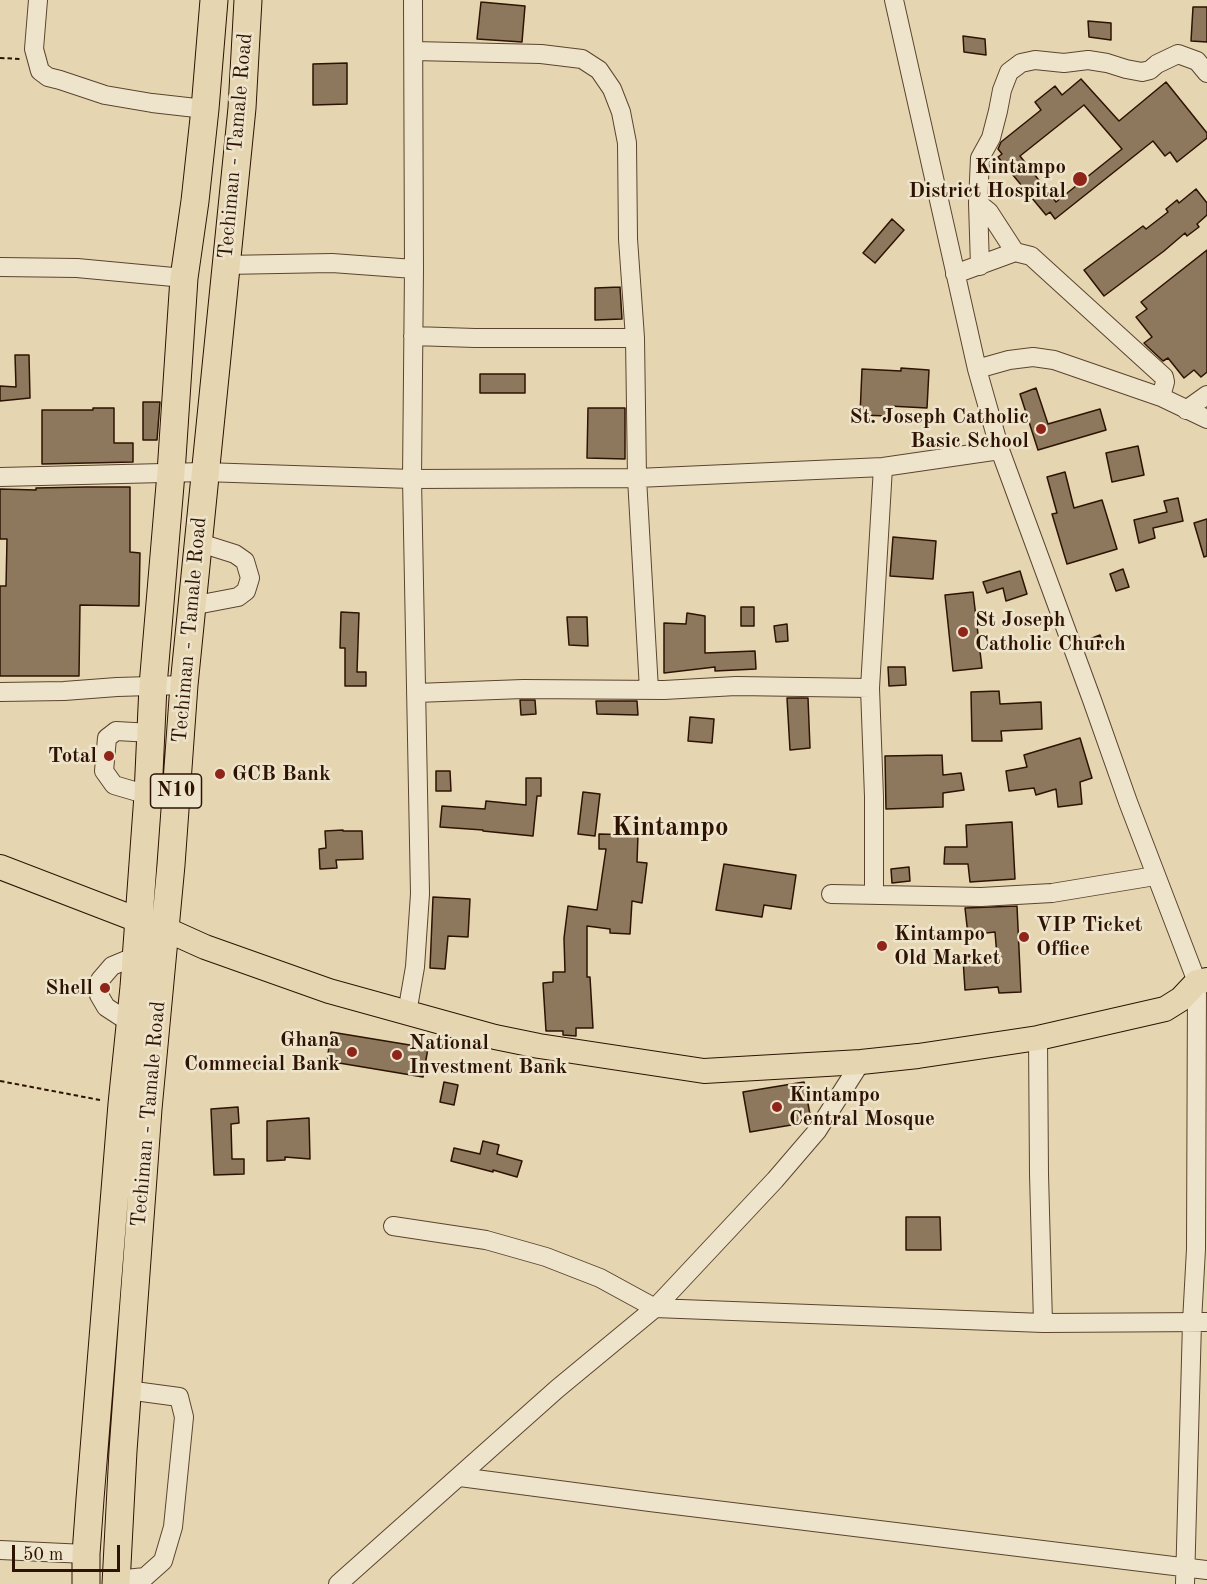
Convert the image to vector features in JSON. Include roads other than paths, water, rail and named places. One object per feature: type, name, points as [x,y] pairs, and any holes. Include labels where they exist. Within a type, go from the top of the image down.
[{"type":"highway","name":"Techiman - Tamale Road","points":[[86,1584],[86,1554],[136,956],[152,734],[153,686],[184,278],[196,194],[214,0]]},
{"type":"highway","name":"Techiman - Tamale Road","points":[[117,1573],[127,1390],[148,1109],[197,542],[242,108],[248,0]]},
{"type":"highway","points":[[161,588],[192,597]]},
{"type":"highway","points":[[86,1554],[117,1573]]},
{"type":"main road","points":[[0,867],[165,929],[205,947],[329,992],[495,1037],[704,1071],[861,1062],[1038,1038],[1165,1009],[1202,981]]},
{"type":"street","points":[[38,0],[34,49],[40,71],[48,77],[105,95],[205,109]]},
{"type":"street","points":[[407,1013],[415,967],[420,894],[412,479],[413,0]]},
{"type":"street","points":[[894,0],[977,369],[1000,450],[1155,876],[1202,981],[1196,1249],[1200,1322],[1186,1576]]},
{"type":"street","points":[[414,51],[582,59],[599,70],[612,89],[621,112],[627,143],[628,239],[634,338],[637,478],[649,690]]},
{"type":"street","points":[[980,266],[978,203],[980,158],[991,138],[1002,90],[1009,72],[1021,63],[1035,60],[1064,63],[1088,60],[1142,72],[1178,54],[1197,61],[1207,73]]},
{"type":"street","points":[[978,203],[989,212],[1015,252]]},
{"type":"street","points":[[955,274],[1015,252],[1031,256],[1164,377],[1161,397]]},
{"type":"street","points":[[225,265],[332,263],[414,269]]},
{"type":"street","points":[[0,267],[77,268],[184,278]]},
{"type":"street","points":[[413,336],[634,338]]},
{"type":"street","points":[[977,369],[1009,360],[1033,357],[1054,360],[1161,397],[1207,419]]},
{"type":"street","points":[[1186,410],[1207,395]]},
{"type":"street","points":[[0,477],[204,472],[412,479],[637,478],[882,468],[1000,450]]},
{"type":"street","points":[[874,895],[870,688],[882,468]]},
{"type":"street","points":[[192,597],[238,597],[246,591],[250,578],[245,561],[235,554],[197,542]]},
{"type":"street","points":[[0,692],[184,685]]},
{"type":"street","points":[[416,693],[523,689],[649,690],[736,686],[870,688]]},
{"type":"street","points":[[148,795],[114,785],[104,771],[107,738],[116,731],[152,734]]},
{"type":"street","points":[[831,894],[981,897],[1052,893],[1155,876]]},
{"type":"street","points":[[1038,1038],[1042,1323]]},
{"type":"street","points":[[338,1584],[557,1389],[655,1308],[775,1180],[817,1131],[861,1062]]},
{"type":"street","points":[[393,1226],[486,1240],[546,1257],[600,1278],[655,1308],[1042,1323],[1200,1322]]},
{"type":"street","points":[[117,1573],[145,1577],[163,1561],[173,1527],[184,1418],[179,1397],[127,1390]]},
{"type":"street","points":[[460,1477],[1186,1576],[1207,1570]]},
{"type":"street","points":[[0,1550],[86,1554]]},
{"type":"place","name":"Kintampo District Hospital","points":[[1080,179]]},
{"type":"place","name":"St. Joseph Catholic Basic School","points":[[1041,429]]},
{"type":"place","name":"St Joseph Catholic Church","points":[[963,632]]},
{"type":"place","name":"Total","points":[[109,756]]},
{"type":"place","name":"GCB Bank","points":[[220,774]]},
{"type":"place","name":"VIP Ticket Office","points":[[1024,937]]},
{"type":"place","name":"Kintampo Old Market","points":[[882,946]]},
{"type":"place","name":"Shell","points":[[105,988]]},
{"type":"place","name":"Ghana Commecial Bank","points":[[352,1052]]},
{"type":"place","name":"National Investment Bank","points":[[397,1055]]},
{"type":"place","name":"Kintampo Central Mosque","points":[[777,1107]]},
{"type":"district","name":"Kintampo","points":[[670,828]]}]
